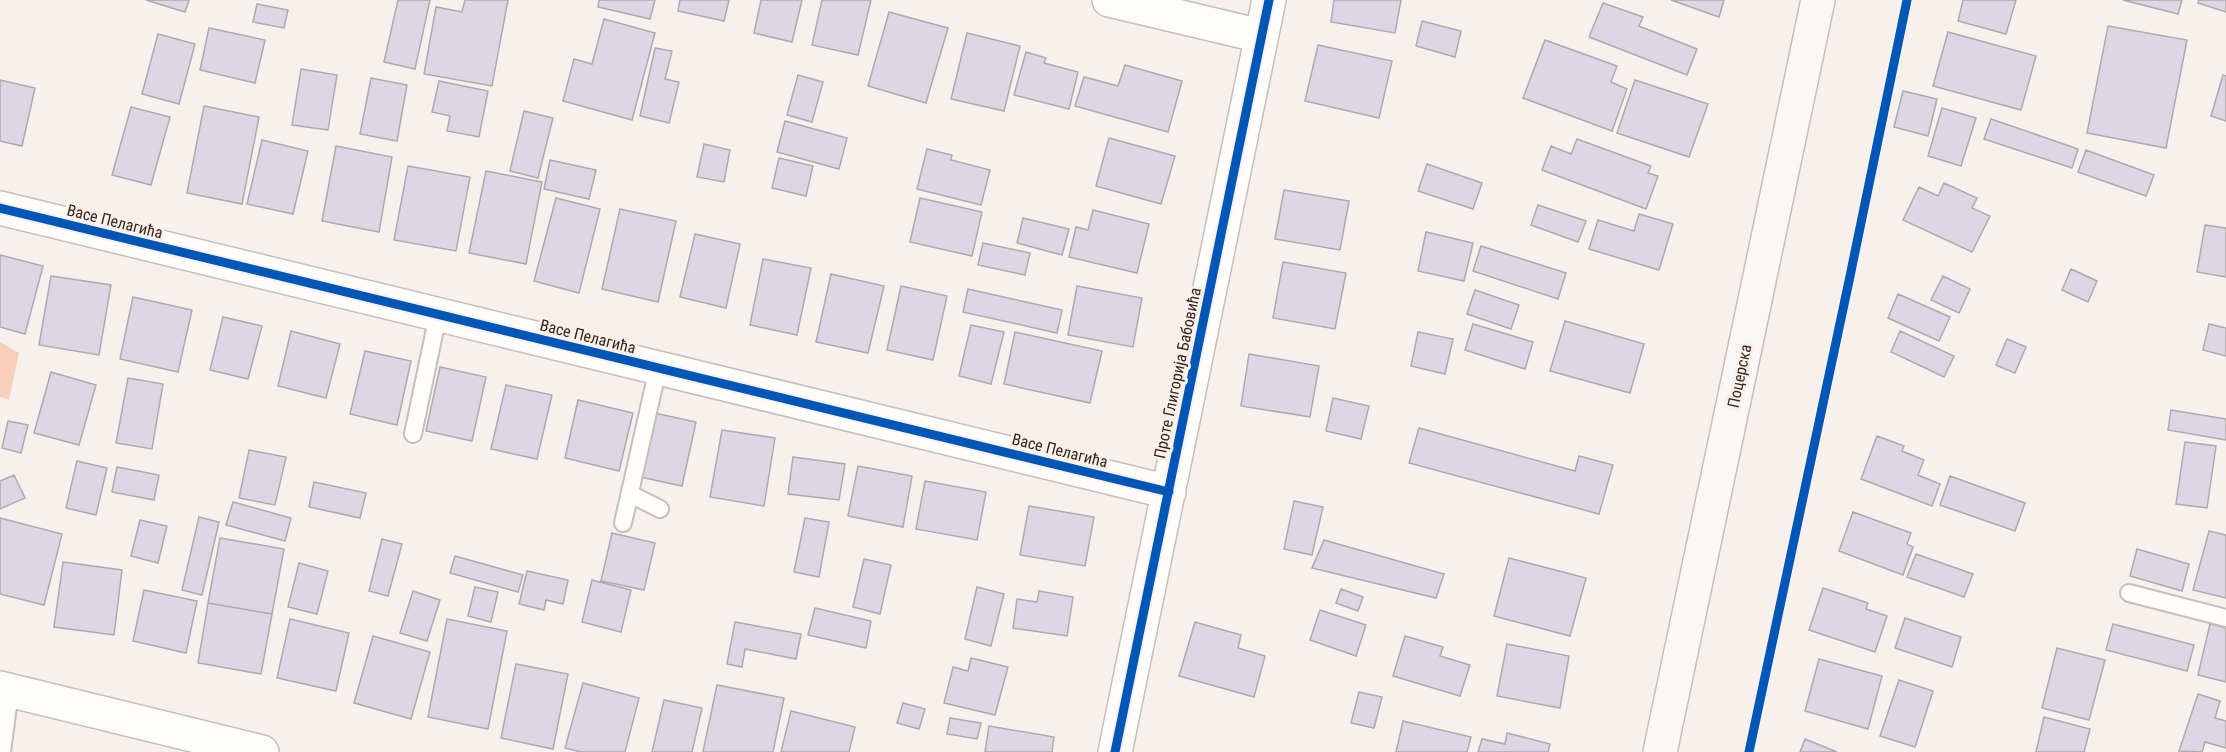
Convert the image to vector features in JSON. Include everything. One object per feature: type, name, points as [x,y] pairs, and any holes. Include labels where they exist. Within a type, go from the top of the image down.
[{"type":"main road","name":"Поцерска","points":[[1660,752],[1818,0]]},
{"type":"street","points":[[1109,0],[1261,36]]},
{"type":"street","name":"Проте Глигорија Бабовића","points":[[1115,752],[1269,0]]},
{"type":"street","name":"Васе Пелагића","points":[[0,208],[1168,492]]},
{"type":"street","points":[[1153,567],[1150,542],[1138,502],[1118,479],[1153,462],[1180,435]]},
{"type":"street","points":[[5,690],[262,752]]},
{"type":"lane","points":[[413,434],[438,315]]},
{"type":"lane","points":[[623,523],[658,368]]},
{"type":"lane","points":[[630,494],[660,509]]},
{"type":"lane","points":[[2130,593],[2226,618]]},
{"type":"lane","points":[[2,752],[5,690]]},
{"type":"shaded area","points":[[0,342],[19,353],[9,400],[0,397]]},
{"type":"building","points":[[146,0],[189,0],[185,12]]},
{"type":"building","points":[[398,0],[430,0],[415,69],[384,62]]},
{"type":"building","points":[[465,0],[508,0],[492,86],[424,74],[436,7],[462,12]]},
{"type":"building","points":[[599,0],[655,0],[650,19],[598,7]]},
{"type":"building","points":[[680,0],[729,0],[724,21],[678,11]]},
{"type":"building","points":[[761,0],[802,0],[792,42],[754,33]]},
{"type":"building","points":[[822,0],[871,0],[858,55],[812,45]]},
{"type":"building","points":[[1334,0],[1401,0],[1395,33],[1331,22]]},
{"type":"building","points":[[1671,0],[1724,0],[1719,17]]},
{"type":"building","points":[[1963,0],[2016,0],[2006,34],[1958,21]]},
{"type":"building","points":[[2123,0],[2182,0],[2178,14]]},
{"type":"building","points":[[2199,0],[2226,0],[2226,12],[2198,3]]},
{"type":"building","points":[[1603,3],[1643,17],[1639,26],[1697,49],[1687,75],[1589,37]]},
{"type":"building","points":[[257,4],[288,10],[284,28],[253,22]]},
{"type":"building","points":[[889,12],[948,28],[926,103],[868,86]]},
{"type":"building","points":[[604,19],[655,33],[632,120],[563,101],[574,59],[592,64]]},
{"type":"building","points":[[1422,21],[1461,31],[1455,57],[1416,46]]},
{"type":"building","points":[[2108,26],[2187,40],[2166,148],[2087,133]]},
{"type":"building","points":[[209,28],[265,40],[255,83],[200,70]]},
{"type":"building","points":[[1948,32],[2036,56],[2021,110],[1933,86]]},
{"type":"building","points":[[967,33],[1020,46],[1004,111],[951,99]]},
{"type":"building","points":[[158,34],[195,44],[179,104],[142,94]]},
{"type":"building","points":[[1545,40],[1617,66],[1611,82],[1627,89],[1612,131],[1523,98]]},
{"type":"building","points":[[1318,45],[1392,61],[1379,118],[1305,101]]},
{"type":"building","points":[[655,48],[672,51],[665,79],[679,82],[669,123],[640,116]]},
{"type":"building","points":[[1026,52],[1046,58],[1044,63],[1078,72],[1069,109],[1014,95]]},
{"type":"building","points":[[1125,65],[1182,81],[1168,132],[1075,106],[1084,77],[1118,86]]},
{"type":"building","points":[[301,69],[337,75],[328,130],[292,125]]},
{"type":"building","points":[[798,75],[823,82],[812,122],[787,115]]},
{"type":"building","points":[[2223,75],[2226,76],[2226,121],[2211,116]]},
{"type":"building","points":[[371,78],[407,85],[397,141],[360,134]]},
{"type":"building","points":[[0,80],[35,88],[22,146],[0,141]]},
{"type":"building","points":[[1635,80],[1708,104],[1689,157],[1617,133]]},
{"type":"building","points":[[439,81],[488,91],[479,137],[447,131],[450,116],[432,112]]},
{"type":"building","points":[[1903,91],[1937,99],[1928,136],[1894,127]]},
{"type":"building","points":[[204,106],[259,117],[242,204],[187,193]]},
{"type":"building","points":[[131,107],[170,117],[151,185],[112,175]]},
{"type":"building","points":[[1942,108],[1976,118],[1961,166],[1928,156]]},
{"type":"building","points":[[524,111],[553,118],[538,178],[510,171]]},
{"type":"building","points":[[1991,119],[2078,149],[2072,168],[1984,139]]},
{"type":"building","points":[[785,121],[847,138],[839,169],[777,152]]},
{"type":"building","points":[[1109,138],[1175,156],[1161,204],[1096,186]]},
{"type":"building","points":[[1577,139],[1651,166],[1648,173],[1658,176],[1646,209],[1542,170],[1551,146],[1571,154]]},
{"type":"building","points":[[262,140],[308,151],[293,214],[247,204]]},
{"type":"building","points":[[704,144],[730,150],[724,182],[697,177]]},
{"type":"building","points":[[336,146],[392,157],[379,232],[322,221]]},
{"type":"building","points":[[927,149],[952,155],[951,160],[990,170],[981,205],[917,189]]},
{"type":"building","points":[[2086,150],[2154,175],[2146,196],[2078,172]]},
{"type":"building","points":[[779,158],[813,166],[806,196],[772,188]]},
{"type":"building","points":[[550,160],[596,170],[589,199],[544,189]]},
{"type":"building","points":[[1427,164],[1482,183],[1473,209],[1418,191]]},
{"type":"building","points":[[408,166],[470,177],[456,251],[394,240]]},
{"type":"building","points":[[486,171],[542,182],[526,264],[469,253]]},
{"type":"building","points":[[1944,183],[1977,198],[1972,208],[1990,216],[1972,252],[1903,220],[1919,187],[1938,196]]},
{"type":"building","points":[[1284,190],[1349,201],[1340,250],[1275,239]]},
{"type":"building","points":[[556,198],[600,209],[579,293],[534,281]]},
{"type":"building","points":[[920,198],[982,212],[972,256],[910,242]]},
{"type":"building","points":[[1538,205],[1586,221],[1578,242],[1531,225]]},
{"type":"building","points":[[620,209],[676,221],[658,302],[602,289]]},
{"type":"building","points":[[1093,210],[1149,224],[1137,273],[1069,257],[1076,227],[1088,230]]},
{"type":"building","points":[[1639,214],[1673,224],[1659,270],[1589,249],[1598,220],[1634,231]]},
{"type":"building","points":[[1023,218],[1069,229],[1062,255],[1017,243]]},
{"type":"building","points":[[2205,225],[2226,228],[2226,277],[2197,272]]},
{"type":"building","points":[[1426,232],[1473,243],[1464,281],[1418,271]]},
{"type":"building","points":[[695,234],[740,244],[726,308],[680,297]]},
{"type":"building","points":[[983,243],[1030,253],[1025,275],[978,265]]},
{"type":"building","points":[[1481,246],[1566,273],[1558,299],[1473,271]]},
{"type":"building","points":[[0,255],[43,266],[25,334],[0,327]]},
{"type":"building","points":[[763,259],[811,268],[797,335],[750,325]]},
{"type":"building","points":[[1283,262],[1346,273],[1335,329],[1273,318]]},
{"type":"building","points":[[2071,269],[2097,281],[2088,302],[2062,290]]},
{"type":"building","points":[[831,274],[884,286],[868,353],[816,342]]},
{"type":"building","points":[[51,276],[111,285],[99,355],[39,345]]},
{"type":"building","points":[[1943,276],[1970,289],[1959,313],[1931,300]]},
{"type":"building","points":[[901,286],[947,296],[933,360],[887,350]]},
{"type":"building","points":[[1077,286],[1142,298],[1133,347],[1068,335]]},
{"type":"building","points":[[968,289],[1062,310],[1057,333],[963,312]]},
{"type":"building","points":[[1475,290],[1519,305],[1511,329],[1467,314]]},
{"type":"building","points":[[1898,294],[1950,317],[1939,341],[1888,318]]},
{"type":"building","points":[[133,297],[192,310],[178,372],[120,359]]},
{"type":"building","points":[[223,317],[262,326],[248,379],[210,370]]},
{"type":"building","points":[[1565,321],[1644,344],[1630,393],[1550,371]]},
{"type":"building","points":[[1473,324],[1533,342],[1525,369],[1465,350]]},
{"type":"building","points":[[2209,324],[2226,328],[2226,356],[2203,350]]},
{"type":"building","points":[[971,325],[1004,332],[991,384],[959,376]]},
{"type":"building","points":[[291,331],[340,344],[326,398],[278,386]]},
{"type":"building","points":[[1900,331],[1954,356],[1944,377],[1891,352]]},
{"type":"building","points":[[1015,332],[1102,351],[1090,403],[1004,384]]},
{"type":"building","points":[[1418,332],[1453,339],[1445,374],[1411,366]]},
{"type":"building","points":[[2007,339],[2026,347],[2015,373],[1996,365]]},
{"type":"building","points":[[365,351],[411,361],[397,425],[350,414]]},
{"type":"building","points":[[1249,354],[1319,366],[1310,417],[1241,406]]},
{"type":"building","points":[[440,367],[486,377],[472,441],[426,431]]},
{"type":"building","points":[[51,372],[96,385],[79,445],[34,433]]},
{"type":"building","points":[[128,378],[163,384],[152,449],[116,443]]},
{"type":"building","points":[[506,385],[552,395],[537,459],[491,449]]},
{"type":"building","points":[[1333,398],[1369,406],[1361,439],[1326,431]]},
{"type":"building","points":[[578,400],[633,413],[619,471],[565,458]]},
{"type":"building","points":[[2171,410],[2226,419],[2226,440],[2168,430]]},
{"type":"building","points":[[650,412],[696,422],[682,486],[635,476]]},
{"type":"building","points":[[8,421],[28,425],[21,453],[2,448]]},
{"type":"building","points":[[1419,428],[1575,471],[1579,456],[1613,465],[1599,514],[1409,463]]},
{"type":"building","points":[[722,430],[775,438],[764,506],[710,497]]},
{"type":"building","points":[[1877,436],[1904,446],[1902,451],[1924,460],[1918,475],[1940,484],[1932,506],[1861,479]]},
{"type":"building","points":[[2185,442],[2216,446],[2207,508],[2176,504]]},
{"type":"building","points":[[249,450],[286,457],[275,505],[239,498]]},
{"type":"building","points":[[793,457],[845,464],[839,500],[788,494]]},
{"type":"building","points":[[77,461],[107,468],[96,515],[66,508]]},
{"type":"building","points":[[858,466],[912,476],[903,527],[848,516]]},
{"type":"building","points":[[117,467],[159,475],[154,500],[112,492]]},
{"type":"building","points":[[14,475],[25,498],[0,509],[0,481]]},
{"type":"building","points":[[1950,476],[2025,503],[2015,531],[1940,505]]},
{"type":"building","points":[[925,481],[986,492],[977,540],[916,529]]},
{"type":"building","points":[[314,482],[366,493],[360,518],[309,507]]},
{"type":"building","points":[[1294,501],[1323,507],[1312,555],[1284,549]]},
{"type":"building","points":[[233,502],[291,518],[285,541],[226,525]]},
{"type":"building","points":[[1029,506],[1094,517],[1085,566],[1020,555]]},
{"type":"building","points":[[1853,512],[1911,533],[1907,544],[1913,547],[1903,575],[1839,551]]},
{"type":"building","points":[[199,517],[219,522],[202,595],[182,590]]},
{"type":"building","points":[[0,518],[62,534],[44,605],[0,594]]},
{"type":"building","points":[[805,518],[829,522],[819,577],[794,572]]},
{"type":"building","points":[[140,520],[167,526],[158,563],[131,556]]},
{"type":"building","points":[[2209,531],[2226,535],[2226,598],[2193,590]]},
{"type":"building","points":[[612,533],[655,543],[644,590],[601,581]]},
{"type":"building","points":[[220,538],[284,549],[272,614],[208,603]]},
{"type":"building","points":[[382,539],[402,544],[388,596],[369,591]]},
{"type":"building","points":[[1324,540],[1444,574],[1436,598],[1312,568]]},
{"type":"building","points":[[2137,549],[2189,564],[2182,591],[2130,576]]},
{"type":"building","points":[[1916,554],[1973,574],[1964,597],[1907,577]]},
{"type":"building","points":[[455,556],[523,575],[518,592],[450,573]]},
{"type":"building","points":[[1509,558],[1586,578],[1570,636],[1494,616]]},
{"type":"building","points":[[864,559],[891,565],[880,614],[853,607]]},
{"type":"building","points":[[63,562],[122,570],[114,635],[54,627]]},
{"type":"building","points":[[299,563],[328,571],[317,614],[288,607]]},
{"type":"building","points":[[527,571],[568,580],[563,604],[546,600],[544,610],[519,604]]},
{"type":"building","points":[[592,580],[631,590],[621,632],[582,622]]},
{"type":"building","points":[[475,587],[498,592],[491,622],[468,616]]},
{"type":"building","points":[[977,587],[1004,594],[991,646],[965,639]]},
{"type":"building","points":[[1823,588],[1868,603],[1866,609],[1887,616],[1875,652],[1809,630]]},
{"type":"building","points":[[1341,589],[1363,597],[1358,611],[1336,603]]},
{"type":"building","points":[[144,590],[197,601],[186,653],[133,641]]},
{"type":"building","points":[[413,591],[440,600],[427,641],[400,633]]},
{"type":"building","points":[[1039,591],[1073,597],[1067,636],[1013,628],[1017,599],[1037,602]]},
{"type":"building","points":[[208,603],[272,614],[261,674],[198,663]]},
{"type":"building","points":[[815,608],[871,621],[866,648],[808,635]]},
{"type":"building","points":[[1320,610],[1366,625],[1356,656],[1310,640]]},
{"type":"building","points":[[1905,618],[1961,637],[1952,667],[1895,648]]},
{"type":"building","points":[[290,619],[349,633],[336,691],[277,678]]},
{"type":"building","points":[[447,619],[507,631],[488,729],[428,717]]},
{"type":"building","points":[[735,622],[801,634],[796,659],[745,649],[742,667],[727,664]]},
{"type":"building","points":[[1195,622],[1241,635],[1238,648],[1265,656],[1254,697],[1179,676]]},
{"type":"building","points":[[2113,624],[2194,645],[2187,671],[2106,650]]},
{"type":"building","points":[[2210,624],[2226,628],[2226,682],[2198,675]]},
{"type":"building","points":[[373,636],[430,652],[411,719],[354,703]]},
{"type":"building","points":[[1405,636],[1443,647],[1440,656],[1470,665],[1460,696],[1393,676]]},
{"type":"building","points":[[1507,644],[1569,656],[1560,708],[1497,696]]},
{"type":"building","points":[[2057,648],[2105,660],[2089,720],[2042,708]]},
{"type":"building","points":[[971,658],[1008,667],[995,715],[944,703],[953,667],[968,671]]},
{"type":"building","points":[[1819,659],[1882,676],[1868,729],[1805,711]]},
{"type":"building","points":[[516,664],[568,674],[553,749],[501,738]]},
{"type":"building","points":[[1899,680],[1933,691],[1915,747],[1880,736]]},
{"type":"building","points":[[583,683],[639,698],[625,752],[581,752],[565,748]]},
{"type":"building","points":[[717,685],[784,698],[773,752],[703,752]]},
{"type":"building","points":[[1359,692],[1382,697],[1374,728],[1351,723]]},
{"type":"building","points":[[2198,694],[2220,701],[2215,718],[2226,721],[2226,748],[2205,742],[2202,752],[2179,751]]},
{"type":"building","points":[[664,700],[702,708],[692,752],[652,752]]},
{"type":"building","points":[[903,703],[925,709],[919,729],[897,723]]},
{"type":"building","points":[[791,711],[855,727],[849,752],[781,752]]},
{"type":"building","points":[[2044,717],[2090,729],[2084,752],[2036,752]]},
{"type":"building","points":[[950,718],[981,723],[977,739],[947,734]]},
{"type":"building","points":[[1403,721],[1471,737],[1467,752],[1396,752]]},
{"type":"building","points":[[989,726],[1054,737],[1052,752],[985,752]]},
{"type":"building","points":[[1507,733],[1550,744],[1548,752],[1478,752],[1482,739],[1505,744]]},
{"type":"building","points":[[1805,739],[1837,752],[1800,752]]},
{"type":"cycle path","points":[[1115,752],[1269,0]]},
{"type":"cycle path","points":[[1749,752],[1907,0]]},
{"type":"cycle path","points":[[0,208],[1169,492]]}]
